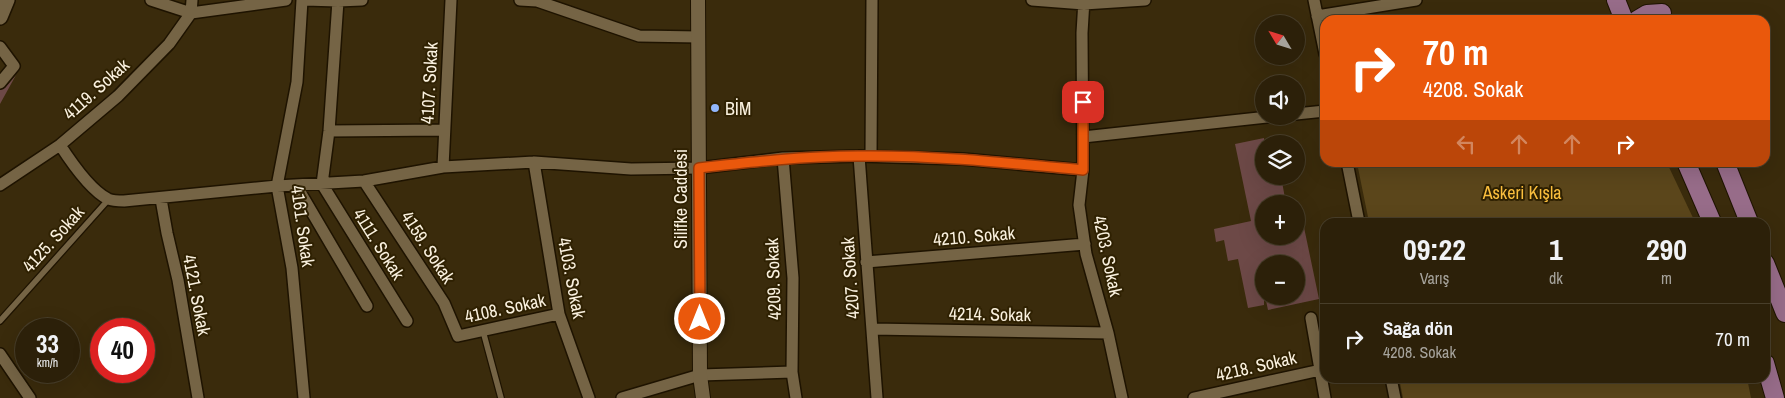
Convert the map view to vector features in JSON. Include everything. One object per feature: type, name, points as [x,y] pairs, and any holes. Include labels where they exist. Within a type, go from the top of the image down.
[{"type":"main road","points":[[0,17],[7,0]]},
{"type":"main road","points":[[1616,0],[1622,15]]},
{"type":"main road","points":[[1645,15],[1662,11]]},
{"type":"main road","points":[[1688,167],[1710,218]]},
{"type":"main road","points":[[1727,167],[1747,218]]},
{"type":"main road","points":[[1770,276],[1785,313]]},
{"type":"main road","points":[[1770,382],[1774,398]]},
{"type":"street","points":[[151,0],[191,12],[286,0]]},
{"type":"street","name":"4119. Sokak","points":[[0,185],[60,145],[118,96],[169,44],[191,12],[192,0]]},
{"type":"street","points":[[304,0],[362,0]]},
{"type":"street","name":"4161. Sokak","points":[[304,0],[297,82],[277,186],[292,268],[304,398]]},
{"type":"street","name":"4107. Sokak","points":[[442,167],[451,0]]},
{"type":"street","points":[[520,0],[537,1],[639,36],[699,37]]},
{"type":"street","name":"Silifke Caddesi","points":[[698,0],[700,375],[703,398]]},
{"type":"street","points":[[871,156],[872,0]]},
{"type":"street","points":[[1032,0],[1084,2],[1145,0]]},
{"type":"street","points":[[1314,0],[1320,30]]},
{"type":"street","points":[[1323,15],[1416,0]]},
{"type":"street","points":[[322,184],[330,130],[338,1]]},
{"type":"street","name":"4203. Sokak","points":[[1084,2],[1083,170],[1079,205],[1085,244],[1108,333],[1122,398]]},
{"type":"street","points":[[0,47],[14,66],[0,83]]},
{"type":"street","points":[[1305,113],[1320,112]]},
{"type":"street","points":[[1083,137],[1255,118]]},
{"type":"street","points":[[330,130],[444,130]]},
{"type":"street","points":[[60,145],[76,169],[94,188],[109,199],[124,202],[277,186],[364,180],[442,167],[534,162],[631,170],[699,168],[782,158],[871,156],[963,159],[1083,170]]},
{"type":"street","name":"4207. Sokak","points":[[859,156],[877,398]]},
{"type":"street","name":"4209. Sokak","points":[[782,158],[793,278],[792,372],[796,398]]},
{"type":"street","name":"4103. Sokak","points":[[534,162],[559,314],[589,398]]},
{"type":"street","points":[[1348,167],[1358,218]]},
{"type":"street","name":"4159. Sokak","points":[[364,180],[444,303],[458,336]]},
{"type":"street","name":"4111. Sokak","points":[[322,184],[407,321]]},
{"type":"street","points":[[296,185],[367,306]]},
{"type":"street","name":"4121. Sokak","points":[[161,199],[178,280],[198,398]]},
{"type":"street","name":"4210. Sokak","points":[[866,262],[1085,244]]},
{"type":"street","name":"4108. Sokak","points":[[458,336],[559,314]]},
{"type":"street","points":[[1311,318],[1320,360]]},
{"type":"street","name":"4214. Sokak","points":[[872,329],[1108,333]]},
{"type":"street","points":[[0,354],[30,398]]},
{"type":"street","name":"4218. Sokak","points":[[1194,398],[1320,369]]},
{"type":"street","points":[[622,398],[700,375],[792,372]]},
{"type":"street","points":[[1323,383],[1325,398]]},
{"type":"street","points":[[1392,383],[1395,398]]},
{"type":"lane","name":"4125. Sokak","points":[[0,321],[109,199]]},
{"type":"lane","points":[[483,330],[501,398]]},
{"type":"green space","name":"Askeri Kışla","points":[[1358,167],[1669,167],[1693,218],[1368,218]]},
{"type":"green space","points":[[1400,383],[1748,383],[1751,398],[1403,398]]},
{"type":"building","points":[[16,75],[0,104],[0,90],[5,88]]},
{"type":"building","points":[[1255,140],[1255,185],[1283,185],[1284,195],[1255,195],[1255,245],[1305,245],[1305,232],[1319,299],[1305,302],[1305,255],[1255,255],[1255,305],[1264,305],[1248,308],[1238,259],[1228,261],[1224,240],[1216,242],[1214,229],[1251,221],[1235,144]]},
{"type":"building","points":[[1267,305],[1291,305],[1268,310]]},
{"type":"place","name":"BİM","points":[[715,108]]},
{"type":"route","points":[[700,319],[699,168],[782,158],[859,156],[963,159],[1083,170],[1083,102]]}]
